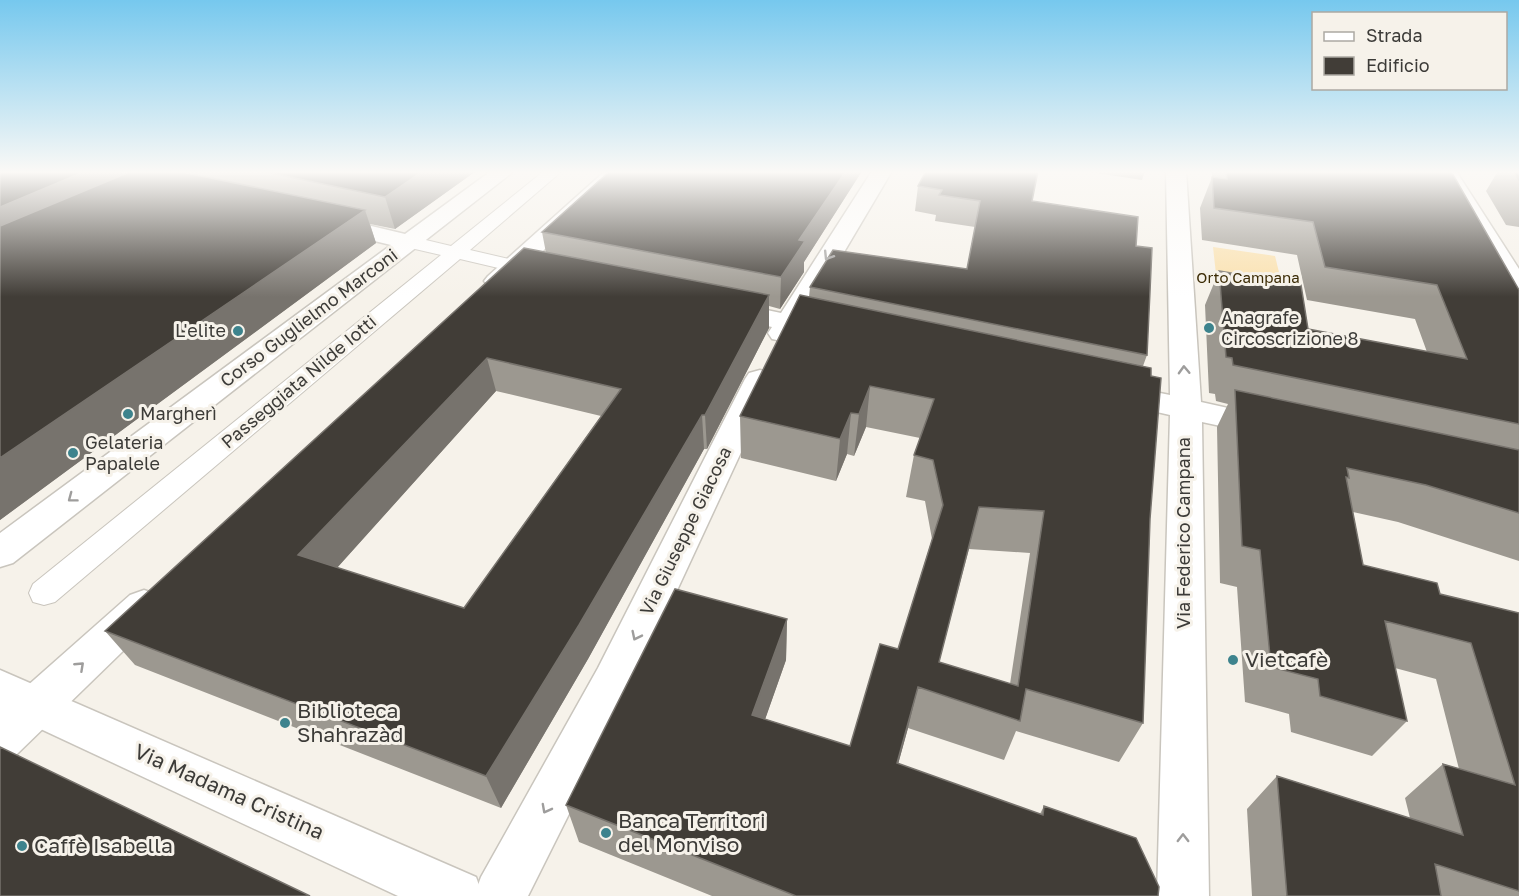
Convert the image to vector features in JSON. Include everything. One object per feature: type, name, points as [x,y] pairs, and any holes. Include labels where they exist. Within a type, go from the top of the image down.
[{"type":"street","name":"Corso Guglielmo Marconi","points":[[0,553],[448,213]]},
{"type":"street","name":"Passeggiata Nilde Iotti","points":[[44,593],[504,213]]},
{"type":"street","points":[[478,299],[531,269],[580,213]]},
{"type":"street","name":"Via Giuseppe Giacosa","points":[[500,896],[614,682],[788,321],[856,213]]},
{"type":"street","name":"Via Federico Campana","points":[[1178,213],[1186,408],[1183,896]]},
{"type":"street","points":[[1472,213],[1519,289]]},
{"type":"street","points":[[304,218],[531,269]]},
{"type":"street","points":[[694,303],[859,337]]},
{"type":"street","points":[[1093,388],[1289,430]]},
{"type":"street","points":[[0,740],[19,697],[163,589]]},
{"type":"street","name":"Via Madama Cristina","points":[[19,697],[458,896]]},
{"type":"green space","name":"Orto Campana","points":[[1213,247],[1275,256],[1289,313],[1219,301]]},
{"type":"building","points":[[32,213],[361,213],[0,458],[0,226]]},
{"type":"building","points":[[563,213],[818,213],[799,240],[805,241],[781,277],[542,232]]},
{"type":"building","points":[[978,213],[1110,213],[1138,217],[1136,246],[1152,248],[1147,355],[810,287],[833,250],[967,269]]},
{"type":"building","points":[[1248,213],[1475,213],[1519,290],[1519,424],[1233,365],[1232,358],[1226,357],[1219,271],[1301,285],[1308,329],[1467,359],[1437,285],[1325,267],[1313,222]]},
{"type":"building","points":[[524,248],[769,295],[705,415],[702,415],[579,625],[486,776],[105,631]],"holes":[[[487,358],[621,389],[464,608],[298,555]]]},
{"type":"building","points":[[800,295],[1151,368],[1151,376],[1161,378],[1150,519],[1143,723],[1026,689],[1020,721],[918,687],[897,763],[1043,815],[1044,806],[1136,838],[1159,887],[1158,896],[796,896],[566,805],[675,589],[787,619],[752,715],[850,746],[880,644],[898,649],[943,505],[933,460],[914,455],[934,399],[870,386],[859,414],[851,413],[840,439],[740,416]],"holes":[[[979,507],[1044,511],[1018,686],[939,662]]]},
{"type":"building","points":[[1235,390],[1519,450],[1519,513],[1426,485],[1347,468],[1349,478],[1346,477],[1363,565],[1437,583],[1440,594],[1519,613],[1519,891],[1435,864],[1441,896],[1287,896],[1277,776],[1463,835],[1443,764],[1515,785],[1471,643],[1385,621],[1407,721],[1320,696],[1318,679],[1271,667],[1260,550],[1242,546]]},
{"type":"building","points":[[0,747],[310,896],[0,896]]},
{"type":"place","name":"Anagrafe Circoscrizione 8","points":[[1209,328]]},
{"type":"place","name":"L'elite","points":[[238,331]]},
{"type":"place","name":"Margherì","points":[[128,414]]},
{"type":"place","name":"Gelateria Papalele","points":[[73,453]]},
{"type":"place","name":"Vietcafè","points":[[1233,660]]},
{"type":"place","name":"Biblioteca Shahrazàd","points":[[285,723]]},
{"type":"place","name":"Banca Territori del Monviso","points":[[606,833]]},
{"type":"place","name":"Caffè Isabella","points":[[22,846]]}]
